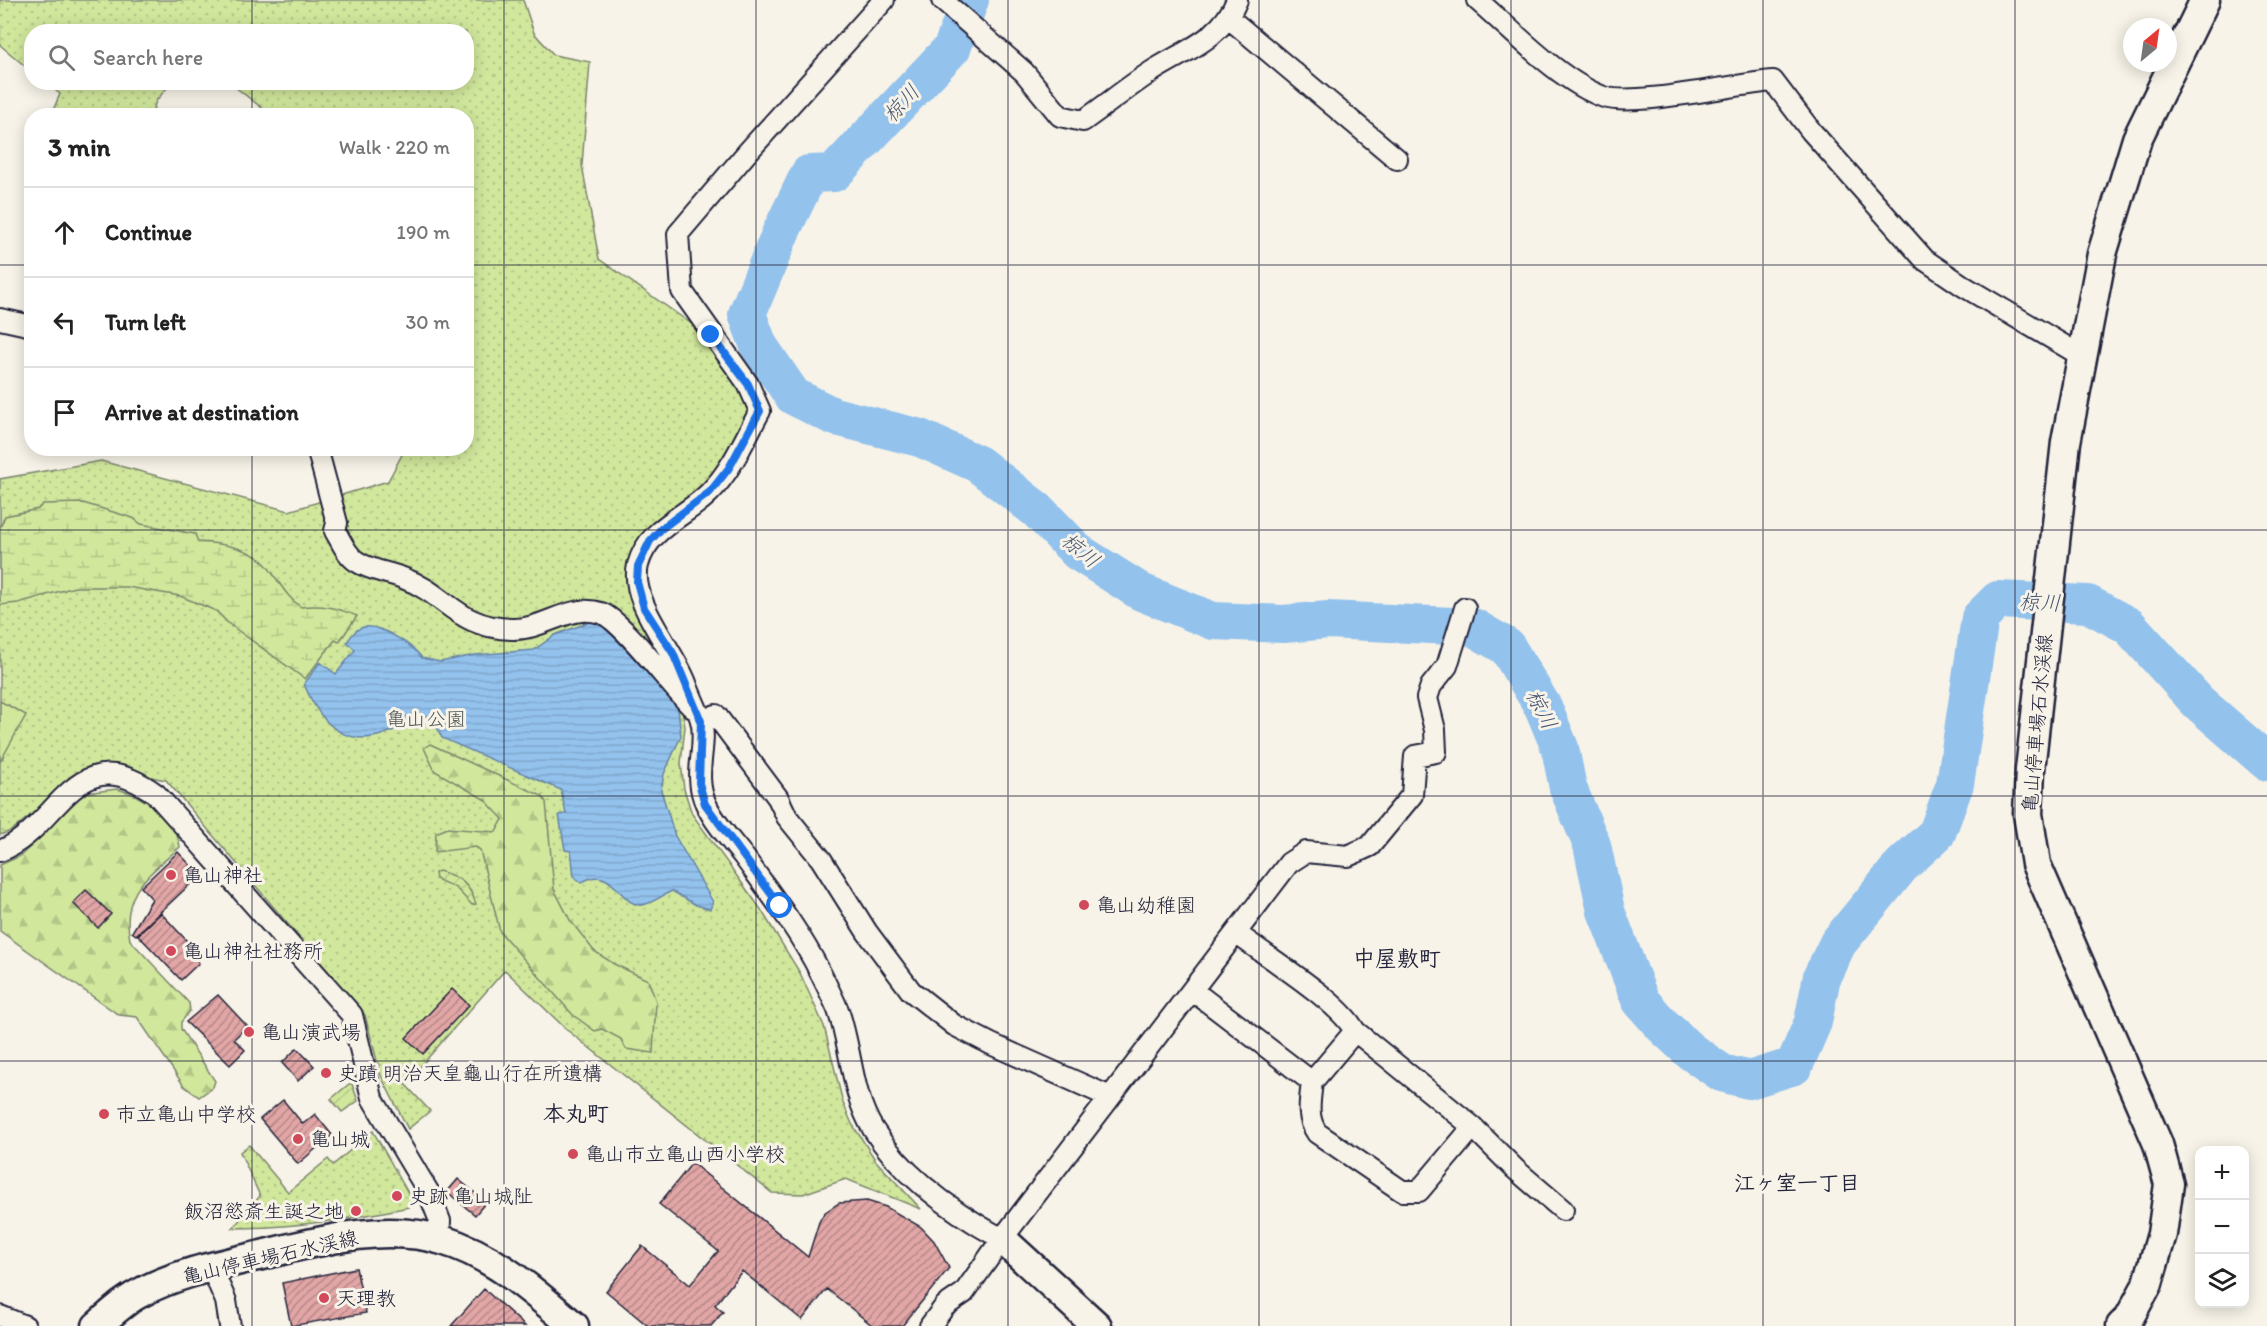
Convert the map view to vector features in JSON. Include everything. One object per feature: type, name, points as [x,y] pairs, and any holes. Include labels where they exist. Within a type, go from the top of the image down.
[{"type":"main road","name":"亀山停車場石水渓線","points":[[2121,1326],[2129,1318],[2148,1282],[2162,1234],[2169,1184],[2158,1144],[2036,864],[2028,814],[2044,631],[2057,517],[2080,356],[2107,233],[2137,139],[2205,0]]},
{"type":"main road","name":"亀山停車場石水渓線","points":[[98,1326],[139,1293],[211,1267],[335,1239],[391,1234],[440,1239],[468,1250],[506,1270],[574,1326]]},
{"type":"main road","points":[[1002,1239],[1097,1326]]},
{"type":"street","points":[[884,0],[746,154],[678,234],[682,291],[748,384],[760,411],[729,468],[710,492],[661,529],[650,541],[638,566],[637,582],[644,608],[673,653],[698,715],[699,783],[705,804],[780,906],[820,972],[838,1011],[863,1111],[874,1130],[910,1173],[977,1225],[1002,1239]]},
{"type":"street","points":[[942,0],[1024,72],[1060,116],[1083,121],[1152,72],[1200,45],[1230,18],[1237,0]]},
{"type":"street","points":[[1477,0],[1576,84],[1606,98],[1639,99],[1773,81],[1819,140],[1925,260],[1965,287],[2080,356]]},
{"type":"street","points":[[1230,18],[1397,159]]},
{"type":"street","points":[[0,319],[24,324]]},
{"type":"street","points":[[320,456],[337,523],[335,531],[354,560],[370,569],[402,577],[426,590],[459,615],[486,626],[514,630],[580,610],[602,613],[622,629],[673,690],[698,715],[716,715],[778,798],[788,818],[821,859],[867,932],[911,991],[954,1025],[991,1044],[1110,1096]]},
{"type":"street","points":[[930,1326],[945,1306],[964,1293],[1110,1096],[1289,863],[1306,852],[1348,856],[1370,846],[1412,795],[1415,756],[1436,752],[1435,730],[1427,698],[1431,686],[1447,666],[1465,609]]},
{"type":"street","points":[[0,851],[15,846],[26,837],[69,790],[84,781],[99,777],[124,777],[142,784],[156,794],[352,1015],[372,1098],[429,1193],[440,1221],[440,1239]]},
{"type":"street","points":[[1236,933],[1317,992],[1348,1019],[1355,1031],[1473,1127],[1515,1169],[1563,1210]]},
{"type":"street","points":[[1192,990],[1312,1083]]},
{"type":"street","points":[[1355,1031],[1312,1083],[1309,1109],[1312,1124],[1317,1133],[1402,1191],[1419,1191],[1473,1127]]},
{"type":"street","points":[[211,1267],[226,1301],[230,1326]]},
{"type":"street","points":[[0,1316],[25,1326]]},
{"type":"green space","name":"亀山公園","points":[[0,0],[523,0],[534,33],[554,55],[590,62],[582,165],[599,259],[696,327],[742,387],[749,414],[725,461],[632,562],[678,681],[685,727],[681,763],[684,789],[692,814],[760,908],[800,973],[824,1026],[843,1103],[852,1124],[876,1161],[921,1209],[846,1179],[803,1194],[772,1193],[567,1030],[505,970],[405,1084],[430,1111],[408,1129],[381,1076],[365,1015],[166,780],[91,766],[11,831],[0,835],[0,479],[101,461],[289,511],[388,481],[401,456],[474,456],[474,108],[262,108],[239,90],[474,90],[474,24],[24,24],[24,65],[0,45]]},
{"type":"green space","points":[[55,90],[165,90],[156,101],[154,108],[54,108],[60,94]]},
{"type":"green space","points":[[83,503],[133,518],[141,524],[195,534],[198,542],[226,545],[245,551],[254,555],[268,567],[287,594],[301,607],[330,607],[357,616],[339,642],[335,640],[305,679],[229,624],[216,611],[180,596],[127,587],[75,587],[18,603],[0,605],[0,528],[5,516],[38,509],[43,504]]},
{"type":"green space","points":[[0,701],[26,715],[0,762]]},
{"type":"green space","points":[[430,744],[542,796],[546,802],[554,889],[570,920],[594,951],[614,964],[648,980],[656,1001],[653,1053],[626,1049],[621,1039],[602,1029],[595,1031],[573,1015],[500,932],[480,850],[476,847],[435,852],[436,833],[447,828],[496,832],[503,819],[484,799],[435,771],[424,748]]},
{"type":"green space","points":[[117,789],[157,809],[172,827],[180,847],[140,886],[129,909],[128,923],[130,940],[189,1003],[190,1011],[181,1022],[181,1029],[215,1081],[213,1087],[199,1097],[184,1086],[137,1017],[119,1015],[0,931],[0,865],[20,856],[43,835],[71,801],[85,793]]},
{"type":"green space","points":[[439,871],[463,882],[476,904],[472,905],[456,888],[436,879],[435,873]]},
{"type":"green space","points":[[352,1084],[358,1101],[342,1112],[331,1099]]},
{"type":"green space","points":[[373,1131],[412,1200],[409,1207],[322,1222],[233,1228],[260,1196],[240,1152],[249,1145],[288,1192],[328,1159],[333,1165]]},
{"type":"water","points":[[592,621],[615,632],[677,699],[681,736],[664,774],[661,790],[675,836],[713,902],[710,909],[696,905],[672,891],[642,905],[628,900],[608,881],[601,878],[592,878],[581,883],[574,876],[571,851],[565,850],[559,815],[566,814],[561,790],[442,738],[432,717],[417,717],[381,735],[366,738],[352,737],[329,724],[311,700],[304,684],[320,662],[336,674],[355,650],[347,642],[354,632],[365,627],[388,633],[404,642],[422,658],[440,662],[475,655],[534,650],[555,635]]},
{"type":"building","name":"亀山神社","points":[[178,852],[200,875],[136,935],[132,932],[152,899],[141,887]]},
{"type":"building","points":[[86,890],[111,914],[98,928],[73,903]]},
{"type":"building","name":"亀山神社社務所","points":[[161,913],[201,956],[197,960],[199,963],[181,980],[138,935]]},
{"type":"building","points":[[452,989],[469,1005],[423,1054],[406,1038]]},
{"type":"building","points":[[218,995],[247,1026],[234,1039],[245,1050],[230,1065],[186,1022]]},
{"type":"building","points":[[297,1048],[314,1066],[298,1081],[282,1063]]},
{"type":"building","points":[[283,1100],[303,1124],[315,1114],[332,1135],[298,1164],[260,1119]]},
{"type":"building","points":[[692,1163],[808,1257],[824,1213],[839,1203],[867,1201],[886,1207],[921,1227],[934,1241],[949,1268],[902,1326],[873,1326],[827,1289],[802,1320],[742,1271],[715,1305],[723,1312],[711,1326],[648,1326],[606,1291],[642,1246],[690,1285],[718,1251],[659,1204]]},
{"type":"building","points":[[458,1179],[486,1202],[475,1215],[447,1192]]},
{"type":"building","name":"天理教","points":[[356,1268],[366,1313],[291,1326],[282,1283]]},
{"type":"building","points":[[484,1289],[525,1326],[451,1326]]},
{"type":"waterway","name":"椋川","points":[[970,0],[952,48],[834,173],[809,174],[781,232],[747,314],[759,346],[793,396],[833,416],[920,438],[978,464],[1037,510],[1078,552],[1141,592],[1213,621],[1284,624],[1328,620],[1473,627],[1507,647],[1543,707],[1560,748],[1568,788],[1592,845],[1606,911],[1640,1000],[1690,1051],[1722,1073],[1749,1080],[1794,1066],[1813,1022],[1822,976],[1838,943],[1902,865],[1937,833],[1955,784],[1980,618],[1998,600],[2088,604],[2129,626],[2198,702],[2267,762]]},
{"type":"place","name":"亀山神社","points":[[171,875]]},
{"type":"place","name":"亀山幼稚園","points":[[1084,905]]},
{"type":"place","name":"亀山神社社務所","points":[[171,951]]},
{"type":"place","name":"亀山演武場","points":[[249,1032]]},
{"type":"place","name":"史蹟 明治天皇龜山行在所遺構","points":[[326,1073]]},
{"type":"place","name":"市立亀山中学校","points":[[104,1114]]},
{"type":"place","name":"亀山城","points":[[298,1139]]},
{"type":"place","name":"亀山市立亀山西小学校","points":[[573,1154]]},
{"type":"place","name":"史跡 亀山城阯","points":[[397,1196]]},
{"type":"place","name":"飯沼慾斎生誕之地","points":[[356,1211]]},
{"type":"place","name":"天理教","points":[[324,1298]]},
{"type":"district","name":"中屋敷町","points":[[1397,958]]},
{"type":"district","name":"本丸町","points":[[576,1113]]},
{"type":"district","name":"江ヶ室一丁目","points":[[1797,1182]]},
{"type":"route","points":[[711,335],[748,384],[760,411],[729,468],[710,492],[661,529],[650,541],[638,566],[637,582],[644,608],[673,653],[701,721],[699,783],[705,804],[780,906]]}]
